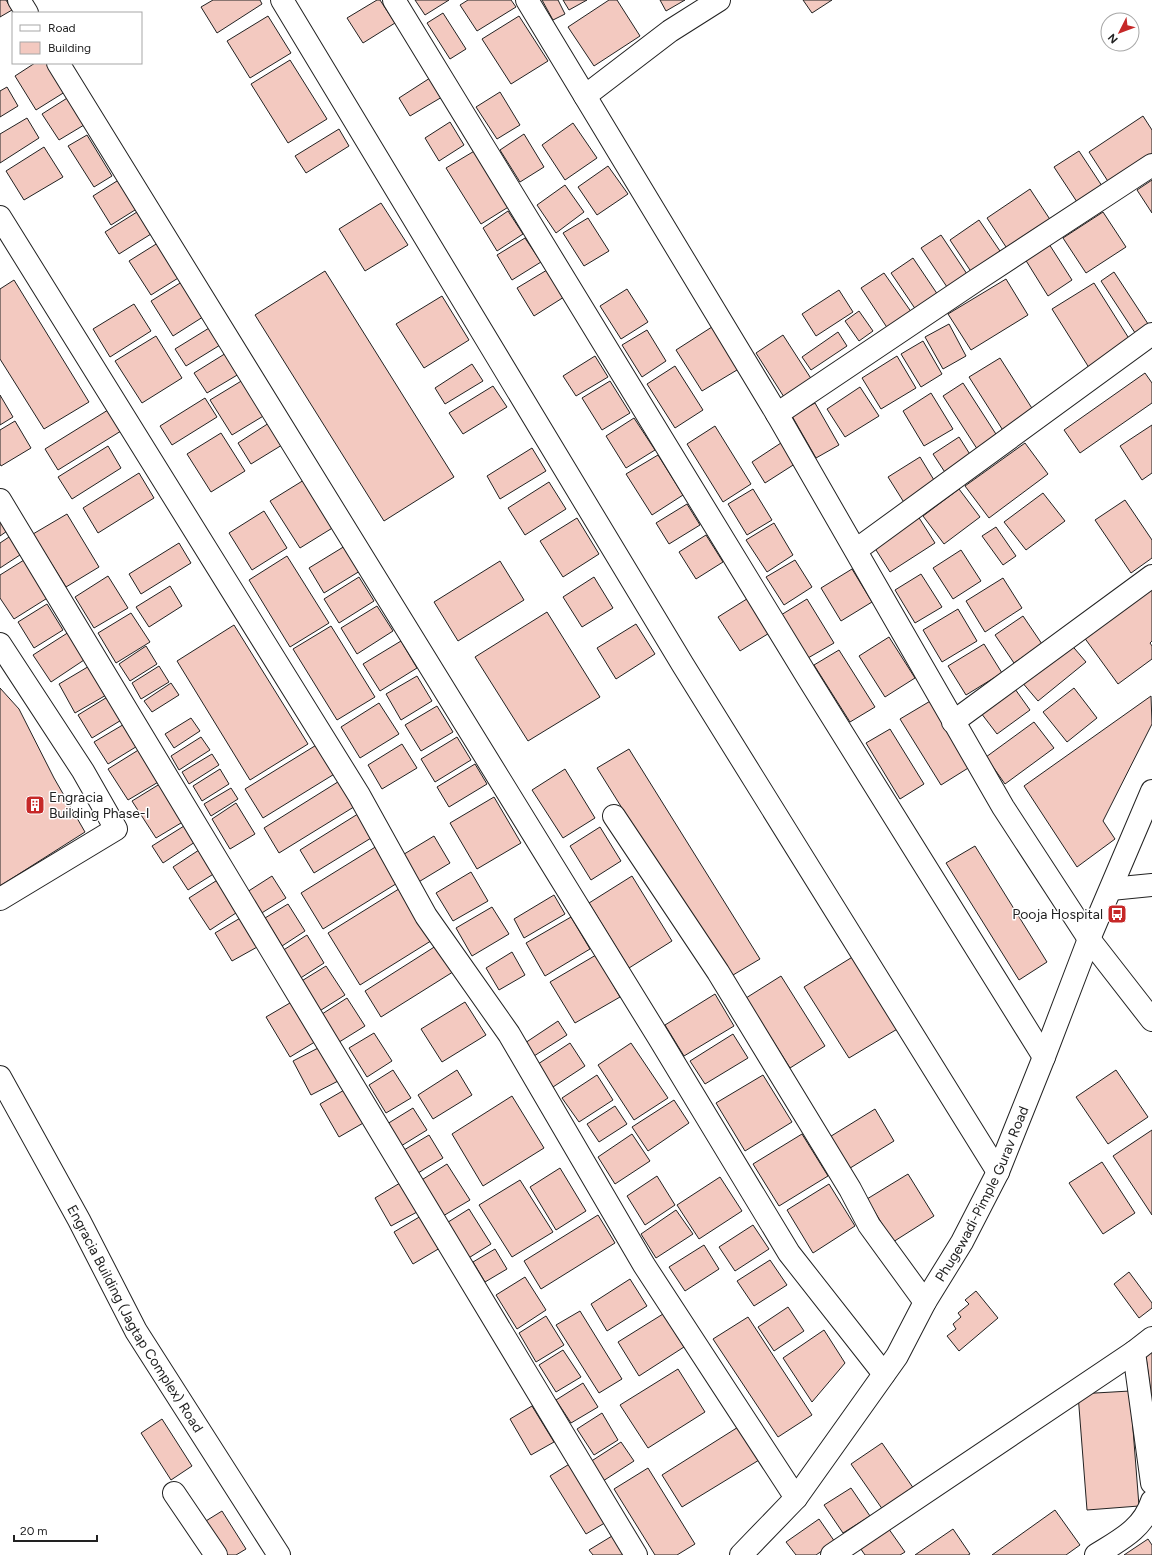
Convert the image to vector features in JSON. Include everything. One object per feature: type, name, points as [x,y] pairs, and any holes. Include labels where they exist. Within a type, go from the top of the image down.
[{"type":"street","points":[[19,0],[26,12]]},
{"type":"street","points":[[282,0],[683,665],[998,1172]]},
{"type":"street","points":[[394,0],[808,678],[1044,1057]]},
{"type":"street","points":[[527,0],[777,414],[953,722],[1003,806],[1089,939],[1152,1020]]},
{"type":"street","points":[[585,96],[670,31],[719,0]]},
{"type":"street","points":[[59,64],[647,1018],[789,1253],[884,1374]]},
{"type":"street","points":[[777,414],[975,281],[1152,165]]},
{"type":"street","points":[[0,217],[359,795],[426,916],[509,1034],[644,1265],[796,1498]]},
{"type":"street","points":[[856,550],[1152,334]]},
{"type":"street","points":[[0,500],[636,1555]]},
{"type":"street","points":[[953,722],[1152,576]]},
{"type":"street","points":[[0,644],[83,771],[116,829],[0,899]]},
{"type":"street","name":"Phugewadi-Pimple Gurav Road","points":[[741,1555],[796,1498],[897,1356],[925,1302],[962,1242],[998,1172],[1089,939],[1152,791]]},
{"type":"street","points":[[614,816],[718,972],[850,1189],[869,1225],[925,1302]]},
{"type":"street","points":[[1111,889],[1152,885]]},
{"type":"street","name":"Engracia Building (Jagtap Complex) Road","points":[[0,1077],[79,1220],[136,1330],[279,1555]]},
{"type":"street","points":[[832,1555],[1134,1352],[1152,1338]]},
{"type":"street","points":[[1134,1352],[1152,1483]]},
{"type":"street","points":[[174,1493],[216,1555]]},
{"type":"street","points":[[1096,1555],[1125,1537],[1142,1522],[1152,1501]]},
{"type":"building","points":[[0,0],[6,0],[12,10],[0,17]]},
{"type":"building","points":[[213,0],[260,0],[262,4],[217,33],[201,7]]},
{"type":"building","points":[[377,0],[380,0],[395,23],[363,43],[347,18]]},
{"type":"building","points":[[415,0],[449,0],[425,15]]},
{"type":"building","points":[[468,0],[511,0],[516,7],[477,31],[460,5]]},
{"type":"building","points":[[542,0],[558,0],[565,14],[553,20]]},
{"type":"building","points":[[563,0],[587,0],[569,10]]},
{"type":"building","points":[[609,0],[617,0],[640,36],[594,66],[568,27]]},
{"type":"building","points":[[660,0],[685,0],[666,11]]},
{"type":"building","points":[[803,0],[832,0],[812,13]]},
{"type":"building","points":[[443,13],[466,49],[450,59],[427,23]]},
{"type":"building","points":[[268,16],[291,53],[250,78],[227,41]]},
{"type":"building","points":[[519,16],[548,61],[511,84],[482,39]]},
{"type":"building","points":[[290,60],[327,119],[288,143],[251,84]]},
{"type":"building","points":[[33,64],[52,64],[68,90],[36,110],[15,76]]},
{"type":"building","points":[[430,78],[442,97],[410,116],[399,98]]},
{"type":"building","points":[[7,87],[18,106],[0,117],[0,91]]},
{"type":"building","points":[[500,92],[520,125],[497,139],[476,107]]},
{"type":"building","points":[[72,95],[89,122],[59,140],[42,114]]},
{"type":"building","points":[[1143,116],[1152,130],[1152,159],[1111,186],[1089,152]]},
{"type":"building","points":[[27,118],[39,138],[0,163],[0,134]]},
{"type":"building","points":[[450,122],[464,145],[439,161],[425,138]]},
{"type":"building","points":[[573,123],[597,158],[565,180],[542,145]]},
{"type":"building","points":[[339,129],[349,146],[306,173],[295,156]]},
{"type":"building","points":[[524,134],[544,167],[520,182],[500,150]]},
{"type":"building","points":[[87,135],[112,176],[94,187],[68,146]]},
{"type":"building","points":[[44,147],[63,177],[24,200],[6,171]]},
{"type":"building","points":[[476,150],[510,206],[481,224],[446,168]]},
{"type":"building","points":[[1079,151],[1104,189],[1079,205],[1054,167]]},
{"type":"building","points":[[608,166],[628,194],[597,215],[578,187]]},
{"type":"building","points":[[125,176],[143,205],[111,225],[93,196]]},
{"type":"building","points":[[1152,180],[1152,213],[1137,190]]},
{"type":"building","points":[[565,185],[584,212],[556,233],[537,205]]},
{"type":"building","points":[[1030,189],[1053,224],[1010,253],[987,218]]},
{"type":"building","points":[[381,203],[408,245],[365,271],[339,229]]},
{"type":"building","points":[[508,211],[523,234],[497,251],[483,228]]},
{"type":"building","points":[[137,212],[151,234],[119,254],[105,232]]},
{"type":"building","points":[[1103,212],[1126,247],[1086,273],[1063,238]]},
{"type":"building","points":[[588,218],[609,251],[584,266],[563,233]]},
{"type":"building","points":[[979,220],[1002,254],[972,273],[950,240]]},
{"type":"building","points":[[941,235],[969,277],[949,290],[921,248]]},
{"type":"building","points":[[525,238],[541,262],[512,280],[497,255]]},
{"type":"building","points":[[161,241],[183,275],[151,295],[129,261]]},
{"type":"building","points":[[1049,244],[1072,280],[1048,296],[1025,259]]},
{"type":"building","points":[[913,258],[938,295],[916,310],[891,273]]},
{"type":"building","points":[[547,270],[564,297],[534,316],[517,288]]},
{"type":"building","points":[[325,271],[454,477],[384,521],[255,315]]},
{"type":"building","points":[[1114,272],[1152,330],[1143,345],[1101,281]]},
{"type":"building","points":[[884,273],[912,313],[888,329],[861,288]]},
{"type":"building","points":[[1006,279],[1028,315],[971,350],[948,314]]},
{"type":"building","points":[[14,280],[89,402],[44,429],[0,359],[0,289]]},
{"type":"building","points":[[185,280],[206,315],[173,336],[151,301]]},
{"type":"building","points":[[1094,283],[1135,348],[1093,374],[1052,309]]},
{"type":"building","points":[[627,289],[648,322],[621,339],[600,306]]},
{"type":"building","points":[[839,290],[853,312],[816,336],[802,314]]},
{"type":"building","points":[[442,296],[469,340],[424,368],[396,324]]},
{"type":"building","points":[[134,304],[151,331],[110,357],[93,329]]},
{"type":"building","points":[[859,311],[873,331],[859,341],[845,321]]},
{"type":"building","points":[[949,324],[966,356],[943,369],[925,337]]},
{"type":"building","points":[[214,325],[225,342],[186,366],[175,349]]},
{"type":"building","points":[[715,325],[742,367],[702,391],[676,350]]},
{"type":"building","points":[[647,330],[666,361],[642,377],[622,345]]},
{"type":"building","points":[[838,332],[847,346],[811,370],[802,357]]},
{"type":"building","points":[[783,335],[812,380],[784,397],[756,353]]},
{"type":"building","points":[[156,336],[182,378],[142,403],[115,361]]},
{"type":"building","points":[[923,341],[942,374],[921,387],[901,354]]},
{"type":"building","points":[[231,350],[244,371],[207,393],[194,373]]},
{"type":"building","points":[[595,356],[608,377],[576,396],[563,376]]},
{"type":"building","points":[[897,356],[916,388],[881,409],[862,378]]},
{"type":"building","points":[[1000,358],[1042,424],[1011,443],[969,377]]},
{"type":"building","points":[[472,364],[483,381],[445,404],[435,388]]},
{"type":"building","points":[[675,366],[703,410],[675,428],[647,384]]},
{"type":"building","points":[[1145,373],[1152,383],[1152,403],[1080,453],[1064,430]]},
{"type":"building","points":[[243,380],[265,415],[232,435],[210,400]]},
{"type":"building","points":[[610,381],[630,413],[602,430],[582,398]]},
{"type":"building","points":[[963,383],[1003,445],[983,458],[943,396]]},
{"type":"building","points":[[493,386],[507,407],[463,434],[449,413]]},
{"type":"building","points":[[860,387],[879,416],[845,437],[827,409]]},
{"type":"building","points":[[931,393],[953,429],[924,446],[903,411]]},
{"type":"building","points":[[0,395],[13,417],[0,425]]},
{"type":"building","points":[[205,398],[217,417],[172,445],[160,426]]},
{"type":"building","points":[[815,403],[839,445],[816,458],[792,416]]},
{"type":"building","points":[[108,410],[121,431],[58,470],[45,449]]},
{"type":"building","points":[[634,418],[655,450],[626,468],[606,436]]},
{"type":"building","points":[[15,421],[31,448],[1,466],[0,430]]},
{"type":"building","points":[[269,423],[282,445],[251,464],[238,443]]},
{"type":"building","points":[[1152,425],[1152,473],[1142,480],[1120,446]]},
{"type":"building","points":[[715,426],[751,484],[723,502],[687,444]]},
{"type":"building","points":[[221,433],[245,471],[211,492],[187,454]]},
{"type":"building","points":[[959,437],[978,467],[952,483],[933,454]]},
{"type":"building","points":[[787,439],[801,460],[765,483],[752,462]]},
{"type":"building","points":[[1025,443],[1048,474],[989,518],[965,486]]},
{"type":"building","points":[[108,446],[121,468],[72,499],[58,477]]},
{"type":"building","points":[[532,448],[546,471],[500,499],[487,476]]},
{"type":"building","points":[[658,455],[683,495],[652,515],[626,474]]},
{"type":"building","points":[[920,457],[937,485],[905,504],[888,477]]},
{"type":"building","points":[[139,473],[154,498],[98,533],[83,508]]},
{"type":"building","points":[[304,480],[334,527],[300,548],[270,501]]},
{"type":"building","points":[[549,482],[566,509],[525,535],[508,508]]},
{"type":"building","points":[[753,489],[772,520],[747,535],[728,504]]},
{"type":"building","points":[[959,489],[980,517],[944,544],[923,516]]},
{"type":"building","points":[[1043,493],[1065,521],[1026,550],[1004,522]]},
{"type":"building","points":[[1125,500],[1152,540],[1152,558],[1131,573],[1095,520]]},
{"type":"building","points":[[687,504],[700,525],[669,544],[656,523]]},
{"type":"building","points":[[264,511],[287,548],[252,570],[229,533]]},
{"type":"building","points":[[916,513],[935,543],[890,572],[871,542]]},
{"type":"building","points":[[0,514],[10,529],[0,536]]},
{"type":"building","points":[[67,514],[99,567],[66,587],[33,534]]},
{"type":"building","points":[[577,518],[599,554],[563,577],[540,541]]},
{"type":"building","points":[[774,523],[793,555],[767,572],[746,540]]},
{"type":"building","points":[[996,527],[1016,556],[1003,565],[982,536]]},
{"type":"building","points":[[12,535],[23,553],[0,568],[0,543]]},
{"type":"building","points":[[706,535],[723,562],[696,579],[679,552]]},
{"type":"building","points":[[179,543],[191,563],[141,594],[129,574]]},
{"type":"building","points":[[345,546],[360,571],[324,593],[309,568]]},
{"type":"building","points":[[961,550],[981,581],[953,599],[933,568]]},
{"type":"building","points":[[287,556],[329,623],[290,647],[249,580]]},
{"type":"building","points":[[24,560],[49,597],[14,619],[0,598],[0,575]]},
{"type":"building","points":[[795,560],[812,587],[784,605],[766,577]]},
{"type":"building","points":[[500,561],[524,600],[458,641],[434,602]]},
{"type":"building","points":[[852,569],[872,602],[841,621],[821,588]]},
{"type":"building","points":[[921,574],[942,607],[915,623],[895,590]]},
{"type":"building","points":[[108,576],[128,608],[94,628],[75,597]]},
{"type":"building","points":[[359,577],[374,601],[339,623],[324,599]]},
{"type":"building","points":[[594,577],[613,608],[582,627],[563,597]]},
{"type":"building","points":[[1003,578],[1022,608],[985,632],[966,601]]},
{"type":"building","points":[[1152,582],[1152,641],[1150,643],[1152,646],[1152,659],[1118,684],[1081,633]]},
{"type":"building","points":[[170,586],[182,606],[149,627],[136,607]]},
{"type":"building","points":[[750,597],[771,632],[740,651],[718,617]]},
{"type":"building","points":[[807,599],[834,643],[808,658],[781,615]]},
{"type":"building","points":[[47,604],[63,630],[34,648],[18,622]]},
{"type":"building","points":[[377,606],[393,631],[357,654],[341,628]]},
{"type":"building","points":[[958,609],[977,641],[942,662],[923,630]]},
{"type":"building","points":[[547,612],[600,697],[528,741],[475,657]]},
{"type":"building","points":[[131,613],[150,642],[116,663],[98,633]]},
{"type":"building","points":[[1023,616],[1042,644],[1014,663],[995,635]]},
{"type":"building","points":[[636,624],[655,654],[616,679],[597,648]]},
{"type":"building","points":[[234,625],[308,744],[250,780],[177,661]]},
{"type":"building","points":[[331,626],[375,697],[337,720],[293,649]]},
{"type":"building","points":[[69,632],[87,658],[51,682],[33,655]]},
{"type":"building","points":[[889,637],[915,678],[885,697],[859,656]]},
{"type":"building","points":[[401,641],[417,668],[380,691],[363,664]]},
{"type":"building","points":[[1069,642],[1086,662],[1038,701],[1021,681]]},
{"type":"building","points":[[984,644],[1002,673],[966,695],[948,666]]},
{"type":"building","points":[[146,646],[157,664],[130,681],[119,664]]},
{"type":"building","points":[[839,650],[875,707],[850,722],[814,665]]},
{"type":"building","points":[[91,665],[108,694],[75,713],[59,684]]},
{"type":"building","points":[[159,666],[169,682],[141,699],[132,683]]},
{"type":"building","points":[[417,676],[432,701],[401,720],[386,694]]},
{"type":"building","points":[[171,683],[179,695],[152,712],[144,701]]},
{"type":"building","name":"Engracia Building Phase-I","points":[[0,688],[19,709],[54,778],[85,832],[0,886]]},
{"type":"building","points":[[1074,688],[1097,718],[1067,742],[1043,712]]},
{"type":"building","points":[[1015,689],[1030,710],[997,734],[981,713]]},
{"type":"building","points":[[109,696],[123,719],[92,738],[78,715]]},
{"type":"building","points":[[1151,696],[1152,724],[1103,821],[1115,839],[1077,867],[1024,786]]},
{"type":"building","points":[[932,700],[973,765],[941,785],[900,719]]},
{"type":"building","points":[[379,703],[399,734],[360,758],[341,727]]},
{"type":"building","points":[[437,706],[453,732],[421,751],[405,725]]},
{"type":"building","points":[[191,718],[200,731],[174,748],[165,734]]},
{"type":"building","points":[[1034,722],[1054,748],[1005,784],[986,757]]},
{"type":"building","points":[[126,723],[139,745],[108,764],[94,742]]},
{"type":"building","points":[[890,729],[924,784],[900,799],[866,743]]},
{"type":"building","points":[[201,737],[210,750],[179,770],[171,756]]},
{"type":"building","points":[[457,737],[471,760],[435,782],[421,759]]},
{"type":"building","points":[[318,744],[336,773],[263,818],[245,789]]},
{"type":"building","points":[[402,744],[417,768],[382,789],[368,765]]},
{"type":"building","points":[[140,749],[160,781],[128,800],[108,769]]},
{"type":"building","points":[[629,749],[760,959],[728,978],[597,768]]},
{"type":"building","points":[[212,754],[219,765],[189,784],[182,772]]},
{"type":"building","points":[[475,764],[487,784],[449,807],[437,787]]},
{"type":"building","points":[[220,769],[229,784],[202,801],[193,786]]},
{"type":"building","points":[[565,769],[595,818],[563,838],[532,790]]},
{"type":"building","points":[[341,780],[357,805],[279,853],[264,828]]},
{"type":"building","points":[[163,782],[186,820],[156,838],[132,801]]},
{"type":"building","points":[[231,788],[238,799],[211,816],[204,804]]},
{"type":"building","points":[[494,797],[521,843],[477,869],[450,823]]},
{"type":"building","points":[[236,803],[255,834],[230,849],[212,819]]},
{"type":"building","points":[[361,812],[376,835],[314,873],[300,850]]},
{"type":"building","points":[[184,826],[195,842],[163,863],[152,846]]},
{"type":"building","points":[[600,827],[621,861],[591,880],[570,846]]},
{"type":"building","points":[[434,836],[450,863],[412,886],[396,859]]},
{"type":"building","points":[[377,846],[399,882],[323,929],[301,893]]},
{"type":"building","points":[[975,846],[1047,962],[1019,980],[946,863]]},
{"type":"building","points":[[199,850],[215,873],[188,890],[173,867]]},
{"type":"building","points":[[471,872],[488,901],[453,921],[436,893]]},
{"type":"building","points":[[272,876],[286,898],[260,914],[247,892]]},
{"type":"building","points":[[632,876],[672,941],[629,968],[589,903]]},
{"type":"building","points":[[219,879],[239,911],[210,930],[189,898]]},
{"type":"building","points":[[402,887],[434,939],[360,985],[328,933]]},
{"type":"building","points":[[554,895],[565,914],[524,938],[514,919]]},
{"type":"building","points":[[288,904],[305,931],[282,946],[265,918]]},
{"type":"building","points":[[492,907],[509,934],[472,956],[456,928]]},
{"type":"building","points":[[242,917],[259,946],[232,961],[215,933]]},
{"type":"building","points":[[571,917],[590,949],[545,976],[526,943]]},
{"type":"building","points":[[307,935],[324,963],[299,979],[282,951]]},
{"type":"building","points":[[439,944],[456,970],[381,1017],[365,991]]},
{"type":"building","points":[[512,952],[525,975],[499,990],[486,968]]},
{"type":"building","points":[[596,955],[620,997],[575,1023],[550,982]]},
{"type":"building","points":[[854,956],[899,1028],[849,1058],[804,987]]},
{"type":"building","points":[[326,966],[345,995],[318,1012],[300,982]]},
{"type":"building","points":[[781,976],[825,1046],[790,1068],[746,998]]},
{"type":"building","points":[[715,994],[734,1026],[684,1056],[665,1025]]},
{"type":"building","points":[[347,998],[365,1026],[336,1044],[319,1016]]},
{"type":"building","points":[[295,1000],[318,1040],[290,1057],[266,1017]]},
{"type":"building","points":[[465,1002],[486,1035],[442,1062],[421,1029]]},
{"type":"building","points":[[558,1021],[567,1035],[534,1056],[525,1043]]},
{"type":"building","points":[[374,1033],[392,1061],[367,1077],[349,1048]]},
{"type":"building","points":[[733,1034],[748,1058],[705,1084],[690,1061]]},
{"type":"building","points":[[570,1043],[585,1066],[553,1087],[538,1064]]},
{"type":"building","points":[[631,1043],[668,1098],[634,1120],[598,1065]]},
{"type":"building","points":[[322,1046],[340,1080],[311,1095],[293,1061]]},
{"type":"building","points":[[393,1070],[411,1098],[386,1113],[369,1085]]},
{"type":"building","points":[[457,1070],[472,1095],[433,1119],[418,1095]]},
{"type":"building","points":[[1116,1070],[1148,1117],[1108,1144],[1076,1097]]},
{"type":"building","points":[[597,1075],[613,1100],[579,1122],[562,1098]]},
{"type":"building","points":[[763,1075],[792,1122],[745,1151],[716,1103]]},
{"type":"building","points":[[346,1089],[365,1122],[339,1137],[320,1104]]},
{"type":"building","points":[[512,1096],[544,1148],[483,1186],[452,1134]]},
{"type":"building","points":[[674,1100],[689,1123],[648,1151],[632,1127]]},
{"type":"building","points":[[615,1106],[627,1124],[599,1142],[587,1124]]},
{"type":"building","points":[[413,1108],[427,1130],[401,1146],[387,1124]]},
{"type":"building","points":[[875,1109],[894,1141],[847,1170],[828,1138]]},
{"type":"building","points":[[1152,1130],[1152,1215],[1113,1156]]},
{"type":"building","points":[[632,1134],[650,1161],[615,1184],[598,1157]]},
{"type":"building","points":[[802,1134],[828,1176],[779,1206],[753,1164]]},
{"type":"building","points":[[429,1135],[443,1158],[418,1173],[404,1150]]},
{"type":"building","points":[[1102,1162],[1135,1213],[1103,1234],[1069,1183]]},
{"type":"building","points":[[447,1164],[470,1200],[443,1216],[420,1181]]},
{"type":"building","points":[[560,1168],[586,1211],[556,1230],[530,1187]]},
{"type":"building","points":[[908,1174],[934,1216],[893,1242],[867,1199]]},
{"type":"building","points":[[657,1176],[675,1205],[645,1225],[627,1196]]},
{"type":"building","points":[[720,1177],[742,1211],[699,1239],[677,1205]]},
{"type":"building","points":[[520,1180],[553,1232],[512,1257],[479,1205]]},
{"type":"building","points":[[400,1183],[417,1212],[391,1226],[375,1198]]},
{"type":"building","points":[[829,1184],[855,1226],[813,1253],[787,1210]]},
{"type":"building","points":[[469,1209],[491,1244],[467,1259],[445,1224]]},
{"type":"building","points":[[676,1210],[693,1234],[656,1258],[641,1234]]},
{"type":"building","points":[[598,1215],[615,1243],[541,1289],[524,1261]]},
{"type":"building","points":[[421,1216],[440,1248],[413,1264],[394,1232]]},
{"type":"building","points":[[753,1225],[769,1249],[735,1271],[719,1247]]},
{"type":"building","points":[[704,1245],[719,1269],[685,1291],[669,1267]]},
{"type":"building","points":[[495,1249],[507,1269],[485,1282],[473,1262]]},
{"type":"building","points":[[770,1260],[787,1285],[754,1306],[737,1281]]},
{"type":"building","points":[[1129,1272],[1152,1303],[1152,1308],[1139,1318],[1114,1284]]},
{"type":"building","points":[[525,1277],[546,1310],[517,1329],[496,1295]]},
{"type":"building","points":[[630,1279],[647,1306],[607,1331],[591,1304]]},
{"type":"building","points":[[976,1291],[998,1318],[959,1351],[947,1336],[956,1329],[953,1324],[961,1317],[958,1313],[969,1304],[965,1300]]},
{"type":"building","points":[[788,1307],[804,1331],[774,1351],[758,1327]]},
{"type":"building","points":[[580,1311],[622,1379],[599,1393],[556,1325]]},
{"type":"building","points":[[663,1314],[684,1347],[639,1376],[618,1342]]},
{"type":"building","points":[[546,1316],[564,1345],[536,1362],[519,1333]]},
{"type":"building","points":[[748,1317],[812,1415],[778,1437],[713,1339]]},
{"type":"building","points":[[824,1330],[845,1363],[812,1402],[783,1358]]},
{"type":"building","points":[[1152,1345],[1152,1403],[1145,1349]]},
{"type":"building","points":[[563,1350],[581,1377],[556,1392],[539,1365]]},
{"type":"building","points":[[678,1369],[705,1412],[648,1448],[620,1405]]},
{"type":"building","points":[[583,1383],[598,1407],[571,1423],[556,1400]]},
{"type":"building","points":[[1130,1391],[1139,1506],[1087,1510],[1078,1394]]},
{"type":"building","points":[[532,1406],[554,1442],[531,1455],[510,1419]]},
{"type":"building","points":[[602,1413],[618,1440],[594,1455],[577,1429]]},
{"type":"building","points":[[162,1419],[192,1466],[171,1480],[141,1433]]},
{"type":"building","points":[[743,1424],[764,1457],[682,1507],[662,1475]]},
{"type":"building","points":[[621,1442],[634,1461],[603,1481],[590,1462]]},
{"type":"building","points":[[882,1443],[914,1489],[883,1510],[851,1464]]},
{"type":"building","points":[[571,1463],[608,1521],[586,1534],[550,1476]]},
{"type":"building","points":[[648,1468],[695,1544],[677,1555],[655,1555],[614,1489]]},
{"type":"building","points":[[851,1488],[870,1516],[843,1533],[824,1505]]},
{"type":"building","points":[[1055,1510],[1080,1545],[1066,1555],[992,1555]]},
{"type":"building","points":[[222,1511],[246,1549],[236,1555],[221,1555],[201,1524]]},
{"type":"building","points":[[819,1519],[835,1542],[816,1555],[796,1555],[786,1542]]},
{"type":"building","points":[[886,1525],[905,1552],[900,1555],[865,1555],[858,1545]]},
{"type":"building","points":[[953,1529],[970,1554],[915,1555]]},
{"type":"building","points":[[617,1533],[631,1555],[593,1555],[589,1550]]},
{"type":"building","points":[[1148,1539],[1152,1545],[1152,1555],[1124,1555]]},
{"type":"place","name":"Engracia Building Phase-I","points":[[35,805]]},
{"type":"place","name":"Pooja Hospital","points":[[1117,914]]}]
